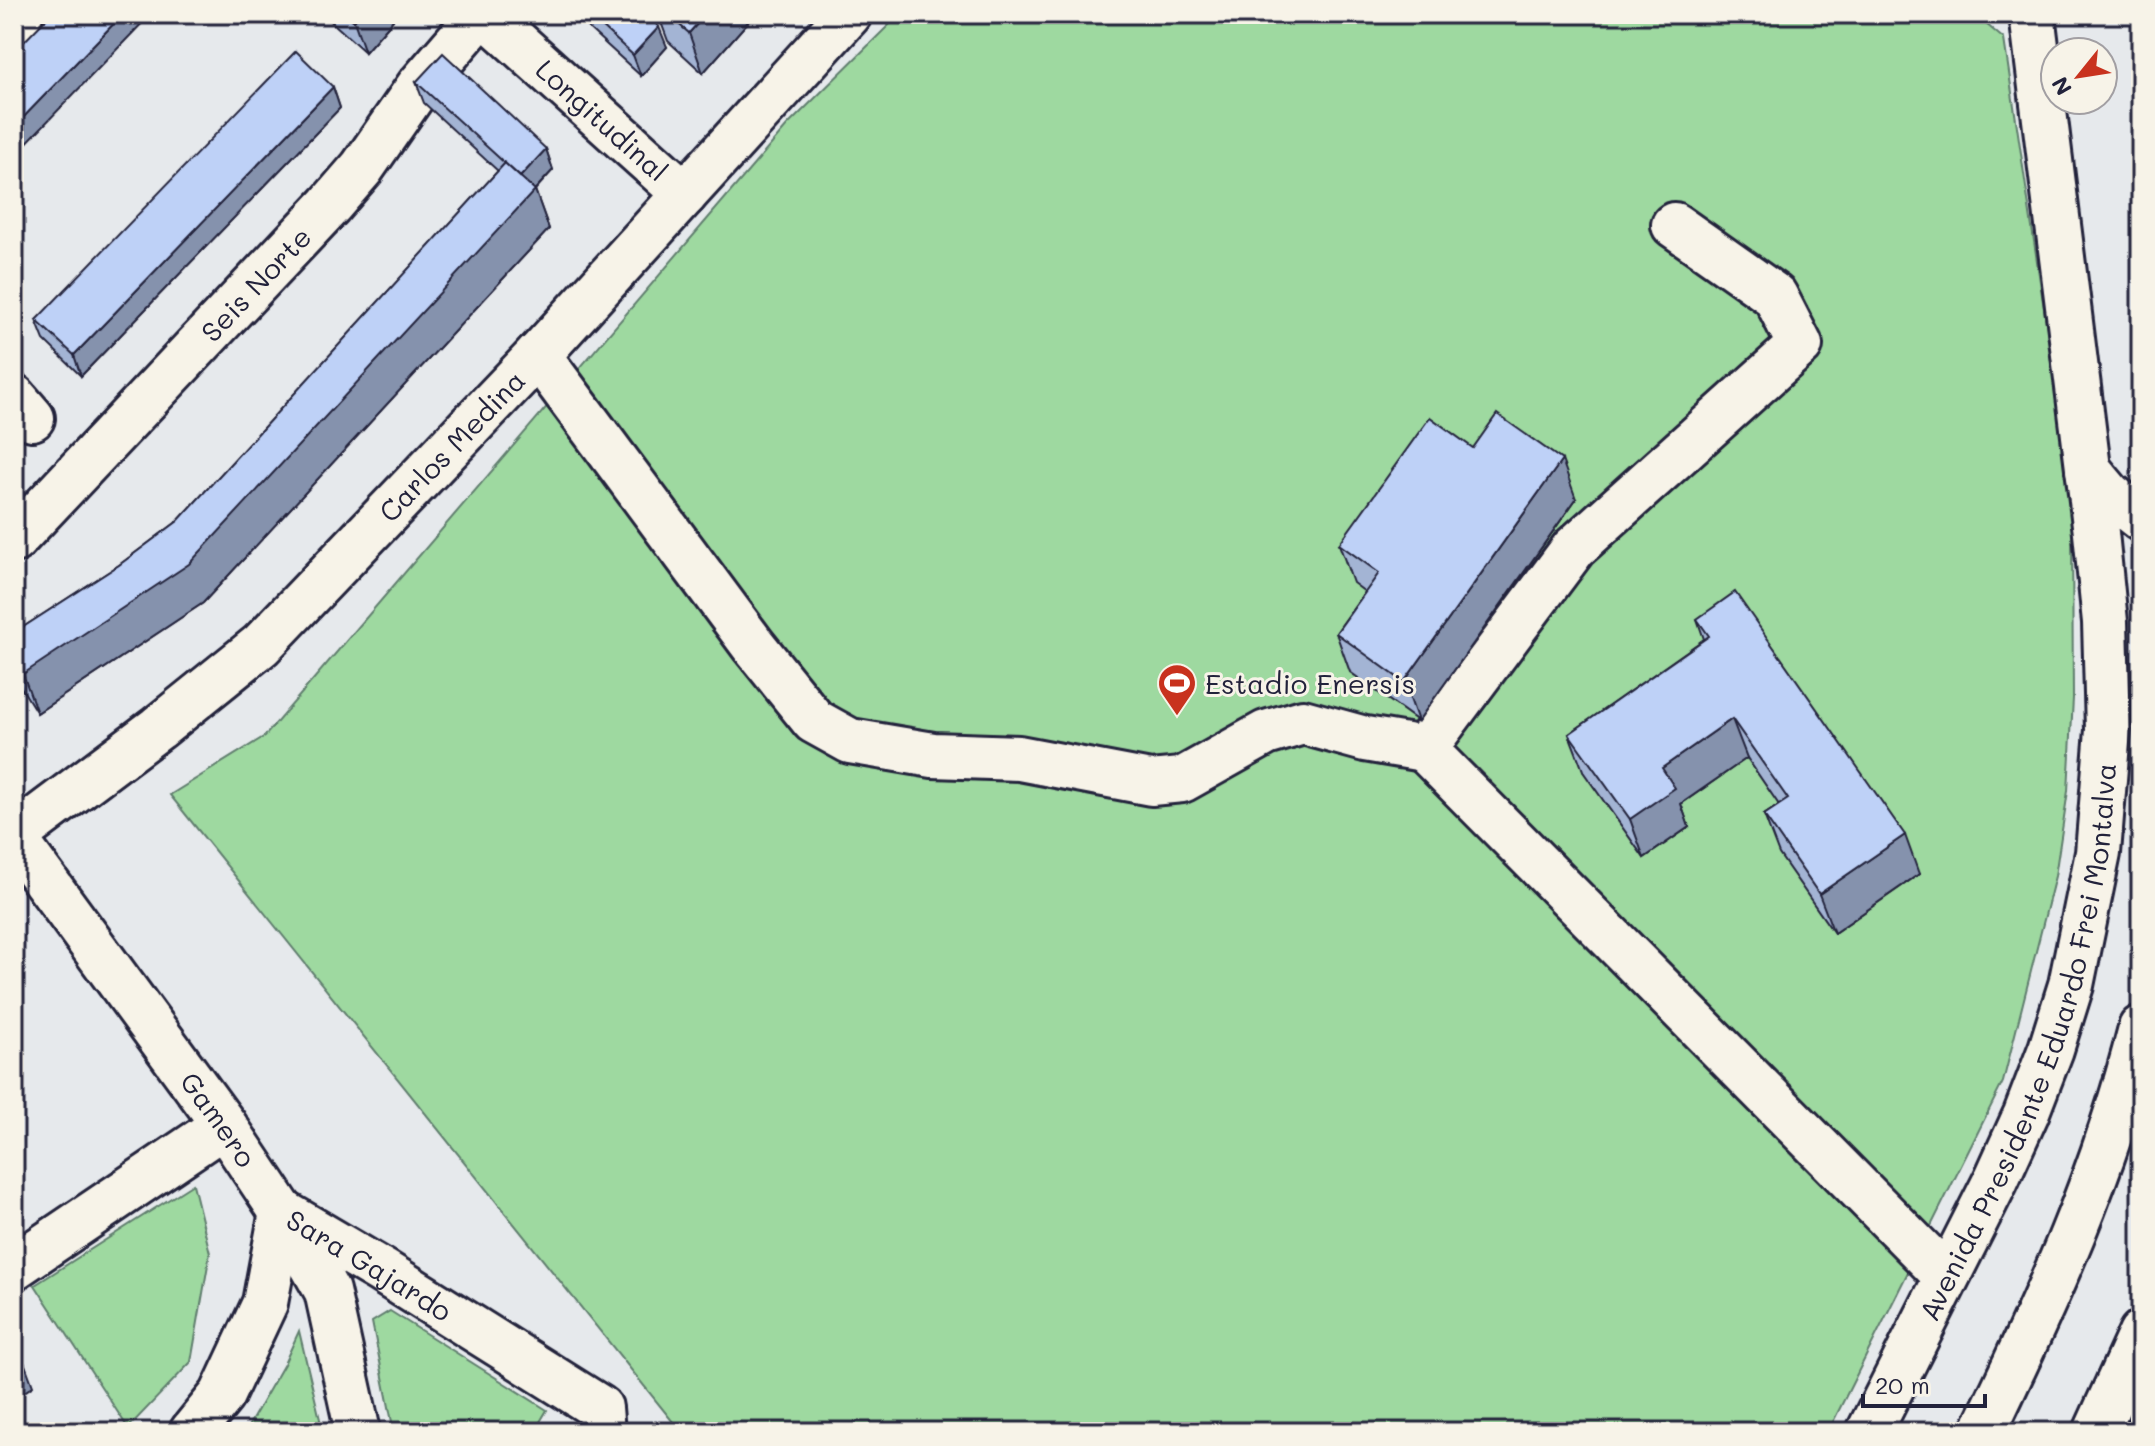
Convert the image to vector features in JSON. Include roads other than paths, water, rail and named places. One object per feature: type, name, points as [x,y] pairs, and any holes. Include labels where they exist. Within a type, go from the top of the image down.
[{"type":"main road","points":[[14,20],[20,14]]},
{"type":"main road","name":"Longitudinal","points":[[483,14],[685,194]]},
{"type":"main road","name":"Seis Norte","points":[[14,540],[338,196],[362,168],[419,86],[483,14]]},
{"type":"main road","name":"Carlos Medina","points":[[14,837],[261,645],[538,355],[849,14]]},
{"type":"main road","name":"Avenida Presidente Eduardo Frei Montalva","points":[[1869,1432],[1996,1180],[2051,1049],[2071,985],[2098,853],[2108,730],[2124,661],[2103,599],[2032,14]]},
{"type":"main road","points":[[1424,749],[1574,548],[1800,345],[1775,296],[1674,225]]},
{"type":"main road","points":[[538,355],[753,645],[814,721],[850,741],[933,755],[1019,758],[1151,783],[1182,780],[1266,733],[1303,722],[1365,739],[1424,749],[1946,1276]]},
{"type":"main road","points":[[2088,469],[2109,494],[2141,519]]},
{"type":"main road","name":"Gamero","points":[[14,837],[224,1125],[282,1212],[327,1291],[358,1432]]},
{"type":"main road","points":[[1983,1432],[2070,1247],[2121,1103],[2141,1028]]},
{"type":"main road","points":[[14,1267],[224,1125]]},
{"type":"main road","name":"Sara Gajardo","points":[[192,1432],[222,1395],[265,1303],[282,1212],[600,1408],[602,1432]]},
{"type":"main road","points":[[2096,1432],[2141,1333]]},
{"type":"place","name":"Estadio Enersis","points":[[1177,717]]}]
